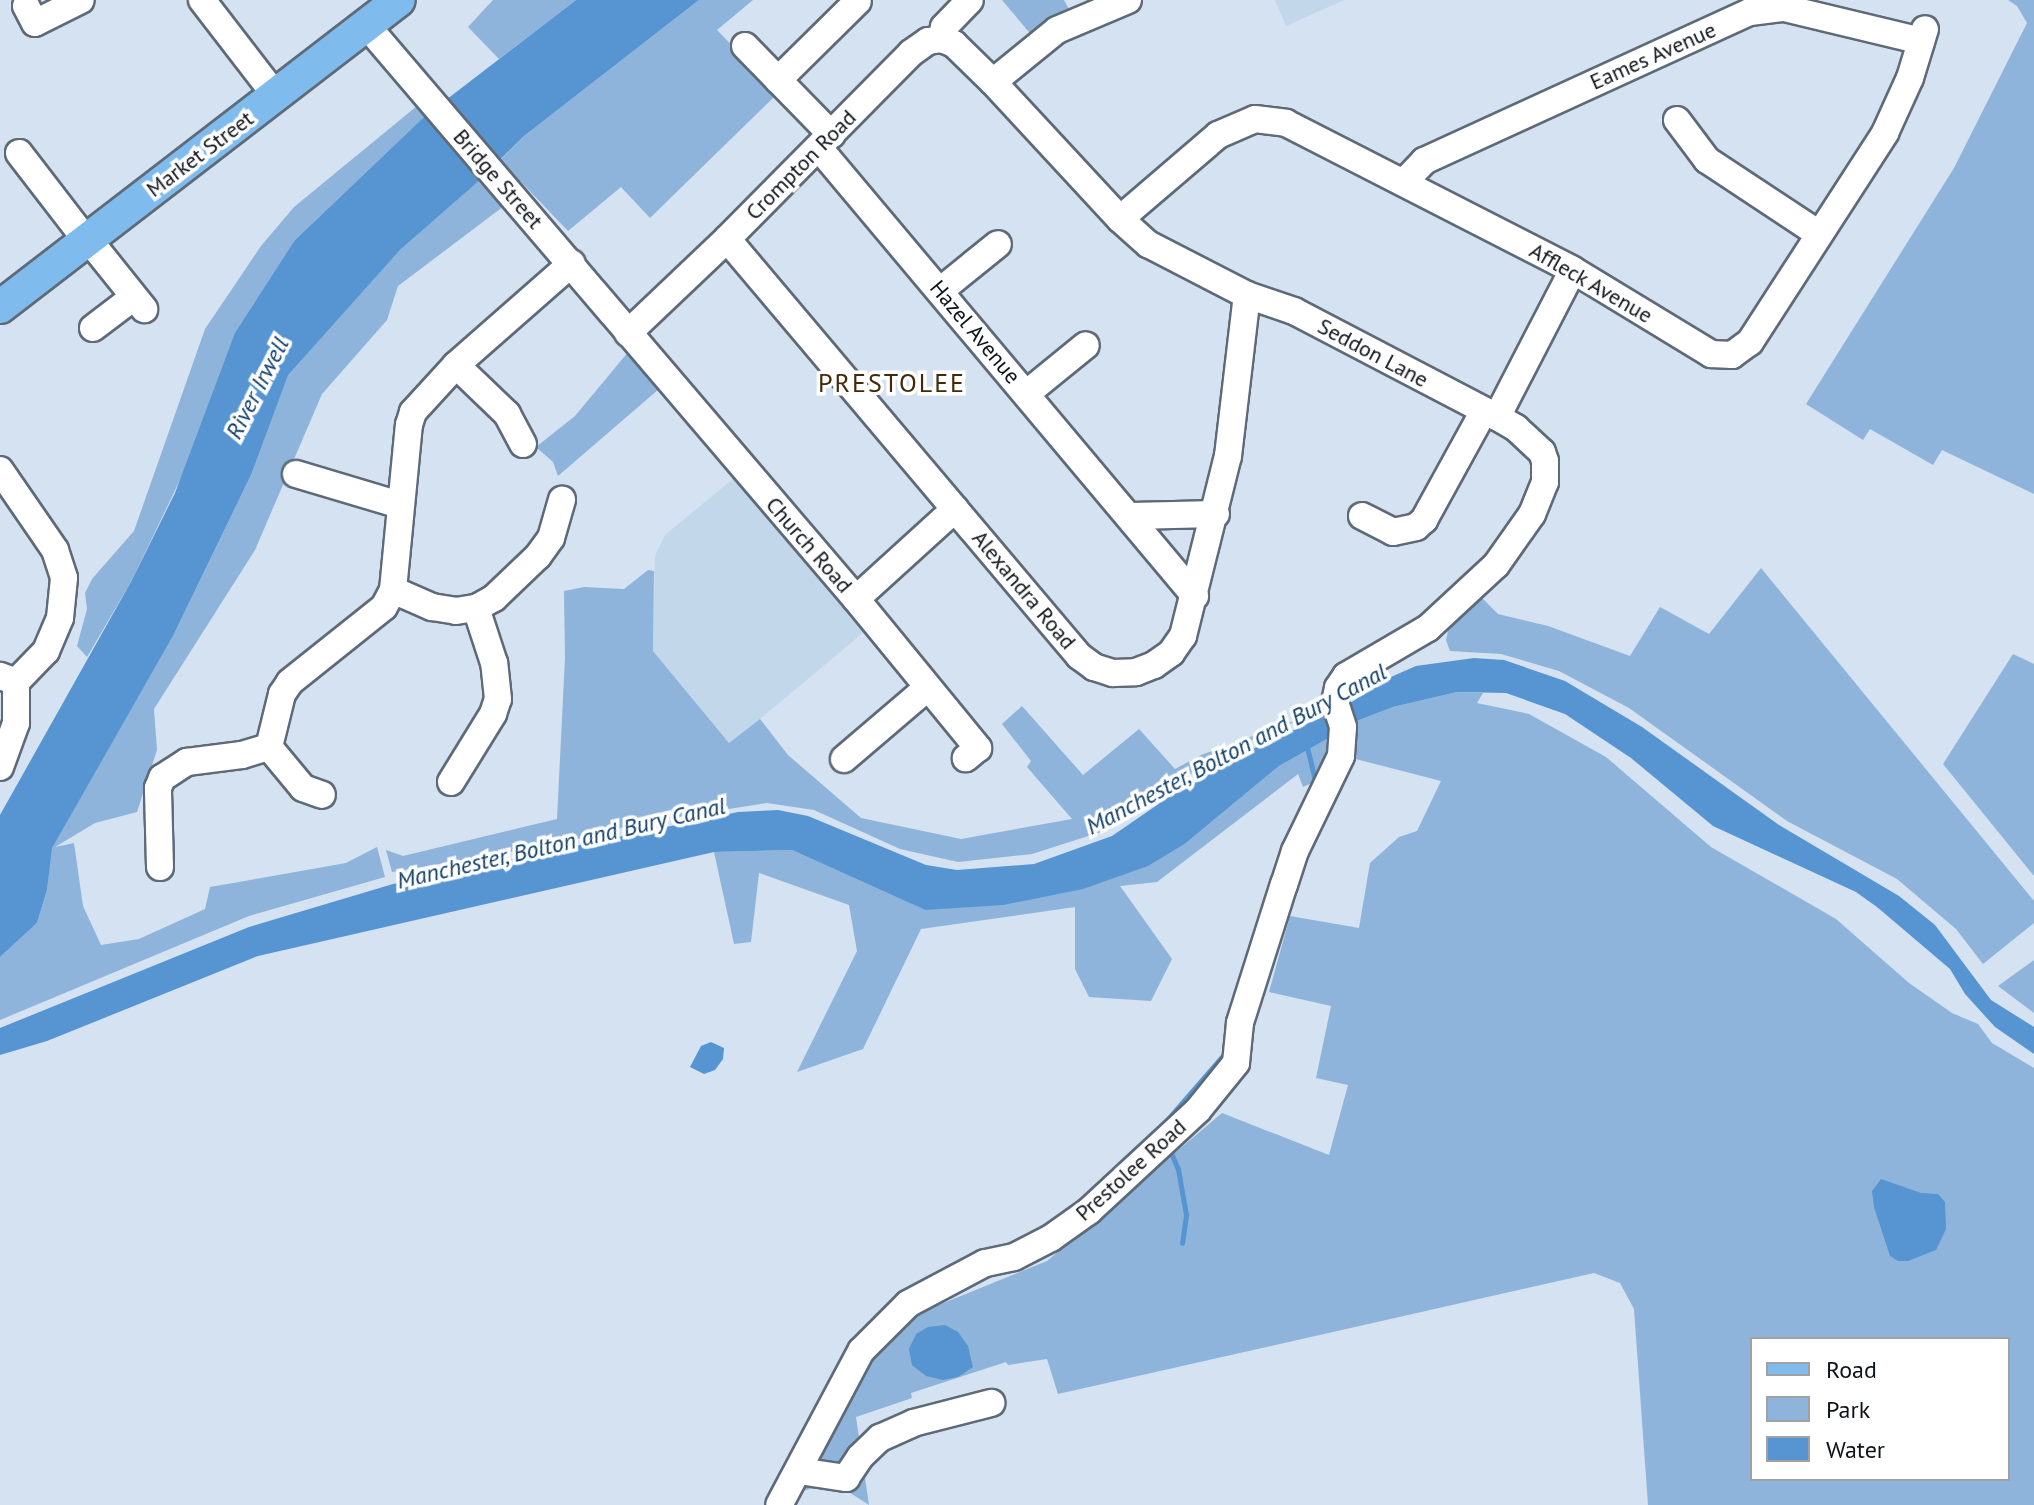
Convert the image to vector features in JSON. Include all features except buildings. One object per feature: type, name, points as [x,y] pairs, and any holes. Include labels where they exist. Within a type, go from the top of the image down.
[{"type":"main road","name":"Market Street","points":[[0,307],[399,0]]},
{"type":"street","points":[[26,6],[35,23],[81,0]]},
{"type":"street","points":[[202,0],[276,96]]},
{"type":"street","name":"Crompton Road","points":[[628,333],[727,239],[911,53],[928,41],[942,39],[944,27],[970,0]]},
{"type":"street","points":[[993,82],[1057,30],[1128,0]]},
{"type":"street","points":[[778,80],[858,1]]},
{"type":"street","name":"Eames Avenue","points":[[1405,181],[1424,161],[1750,12],[1784,8],[1923,35]]},
{"type":"street","name":"Bridge Street","points":[[367,26],[572,263],[628,333]]},
{"type":"street","name":"Affleck Avenue","points":[[1120,219],[1218,135],[1255,119],[1286,123],[1405,181],[1573,270],[1711,354],[1732,355],[1750,342],[1892,121],[1923,35]]},
{"type":"street","name":"Seddon Lane","points":[[942,39],[954,44],[993,82],[1120,219],[1169,258],[1247,295],[1294,311],[1516,428],[1542,452],[1545,482],[1519,537],[1465,595],[1428,628],[1346,676],[1339,715]]},
{"type":"street","name":"Hazel Avenue","points":[[745,46],[778,80],[941,290],[1195,596]]},
{"type":"street","points":[[1689,127],[1707,160],[1819,234]]},
{"type":"street","points":[[19,153],[139,303],[93,328]]},
{"type":"street","name":"Alexandra Road","points":[[727,239],[1079,656],[1094,667],[1113,673],[1136,672],[1154,665],[1171,653],[1183,636],[1216,514],[1228,456],[1247,295]]},
{"type":"street","points":[[941,290],[998,244]]},
{"type":"street","points":[[269,747],[282,694],[290,682],[374,618],[393,590],[400,505],[413,412],[456,365],[572,263]]},
{"type":"street","points":[[1362,516],[1393,532],[1416,527],[1424,520],[1490,414],[1573,270]]},
{"type":"street","name":"Church Road","points":[[628,333],[856,599],[926,689],[978,748],[966,758]]},
{"type":"street","points":[[1026,394],[1086,345]]},
{"type":"street","points":[[456,365],[507,414],[512,435]]},
{"type":"street","points":[[0,470],[55,550],[64,578],[60,618],[46,651],[8,679],[16,723],[0,767]]},
{"type":"street","points":[[296,474],[321,495],[400,505]]},
{"type":"street","points":[[856,599],[955,509]]},
{"type":"street","points":[[1131,516],[1216,514]]},
{"type":"street","points":[[393,590],[432,607],[456,611],[476,608],[494,598],[538,556],[565,516]]},
{"type":"street","points":[[465,775],[498,699],[494,663],[476,608]]},
{"type":"street","points":[[844,759],[870,747],[926,689]]},
{"type":"street","name":"Prestolee Road","points":[[779,1505],[861,1351],[908,1304],[985,1263],[1014,1257],[1051,1238],[1089,1211],[1198,1110],[1236,1063],[1240,1023],[1295,851],[1341,756],[1339,715]]},
{"type":"street","points":[[269,747],[303,788],[322,795]]},
{"type":"street","points":[[160,867],[158,788],[162,778],[187,762],[242,755],[269,747]]},
{"type":"street","points":[[799,1471],[846,1478],[860,1457],[880,1438],[913,1423],[991,1403]]},
{"type":"shaded area","points":[[1275,0],[1344,0],[1286,26]]},
{"type":"shaded area","points":[[734,478],[864,632],[730,744],[653,651],[655,556],[665,535]]},
{"type":"green space","points":[[493,0],[576,0],[499,59],[468,27]]},
{"type":"green space","points":[[699,0],[753,0],[717,30],[778,93],[650,218],[621,187],[568,231],[500,160],[524,136]]},
{"type":"green space","points":[[1002,0],[1064,0],[1071,13],[1034,38]]},
{"type":"green space","points":[[2008,0],[2034,0],[2034,494],[1942,450],[1933,465],[1870,429],[1863,440],[1806,404],[1954,168],[2027,23],[2017,6]]},
{"type":"green space","points":[[417,106],[425,116],[295,240],[132,580],[87,657],[77,646],[87,609],[85,593],[92,579],[134,531],[205,329],[261,246],[294,207]]},
{"type":"green space","points":[[478,179],[504,206],[398,286],[387,320],[322,394],[255,550],[154,709],[157,750],[137,812],[95,823],[55,847],[74,843],[83,906],[101,945],[139,939],[205,909],[210,887],[346,863],[377,847],[385,877],[249,916],[0,1020],[0,957],[37,923],[47,890],[51,848],[173,636],[251,475],[287,375],[400,250]]},
{"type":"green space","points":[[629,351],[659,389],[558,476],[553,462],[536,447],[575,416]]},
{"type":"green space","points":[[1761,568],[2034,901],[2034,923],[1983,964],[1956,929],[1897,879],[1787,821],[1629,708],[1559,671],[1501,654],[1450,651],[1446,640],[1450,623],[1480,596],[1498,614],[1548,626],[1630,656],[1660,607],[1709,634]]},
{"type":"green space","points":[[648,570],[654,571],[653,651],[729,743],[760,719],[788,755],[861,818],[961,839],[1072,819],[1027,767],[1031,761],[1002,724],[1022,706],[1083,775],[1139,729],[1175,769],[1201,755],[1318,712],[1222,753],[1107,830],[1032,854],[958,862],[900,849],[814,810],[767,803],[645,822],[562,843],[392,872],[386,850],[403,856],[557,819],[565,658],[564,591],[584,587],[624,589]]},
{"type":"green space","points":[[2013,654],[2034,664],[2034,876],[1943,764]]},
{"type":"green space","points":[[1457,692],[1483,693],[1477,703],[1529,714],[1606,757],[1711,847],[1836,919],[1909,983],[1952,1013],[1978,1024],[1992,1043],[2034,1068],[2034,1505],[1648,1505],[1634,1309],[1620,1283],[1594,1273],[1058,1394],[1047,1359],[1008,1365],[1006,1362],[911,1393],[912,1398],[856,1417],[869,1505],[844,1489],[822,1486],[802,1491],[875,1353],[919,1313],[1047,1261],[1222,1113],[1329,1155],[1348,1085],[1316,1078],[1331,1006],[1269,992],[1290,916],[1359,928],[1370,863],[1399,837],[1417,831],[1441,781],[1348,757],[1349,724],[1393,707]]},
{"type":"green space","points":[[1336,734],[1325,777],[1303,787],[1298,774],[1157,882],[1120,886],[1172,959],[1151,1001],[1089,997],[1075,969],[1075,907],[921,929],[863,1049],[797,1072],[857,951],[849,905],[759,873],[751,942],[734,944],[714,852],[792,850],[925,910],[1186,843],[1279,766]]},
{"type":"green space","points":[[2034,960],[2034,1013],[1998,986]]},
{"type":"water","name":"River Irwell","points":[[576,0],[699,0],[524,136],[471,188],[400,250],[288,375],[251,475],[173,636],[52,848],[47,890],[37,923],[0,957],[0,815],[132,580],[175,493],[235,333],[295,240],[425,116]]},
{"type":"water","points":[[1474,658],[1504,660],[1565,681],[1642,727],[1779,825],[1899,896],[1935,925],[1991,1000],[2034,1027],[2034,1054],[1995,1027],[1965,994],[1950,969],[1877,907],[1856,892],[1713,826],[1631,758],[1565,714],[1506,693],[1457,692],[1393,707],[1349,724],[1343,708],[1384,680],[1416,666]]},
{"type":"water","points":[[1333,712],[1336,734],[1279,766],[1186,843],[1148,866],[1083,889],[1003,905],[925,910],[792,850],[714,852],[258,956],[47,1041],[0,1055],[0,1028],[249,927],[393,884],[738,812],[778,810],[808,816],[926,865],[957,870],[1034,864],[1112,836],[1211,768]]},
{"type":"water","points":[[711,1042],[724,1048],[723,1059],[715,1070],[704,1074],[690,1067],[701,1046]]},
{"type":"water","points":[[1881,1179],[1921,1193],[1938,1194],[1945,1202],[1946,1229],[1936,1250],[1908,1261],[1898,1261],[1890,1256],[1872,1191]]},
{"type":"water","points":[[945,1325],[958,1332],[968,1346],[973,1367],[958,1377],[943,1380],[926,1376],[912,1365],[909,1349],[916,1334],[928,1327]]},
{"type":"waterway","points":[[1306,743],[1316,784]]},
{"type":"waterway","points":[[1161,1127],[1225,1053]]},
{"type":"waterway","points":[[1169,1148],[1178,1169],[1186,1215],[1182,1243]]},
{"type":"district","name":"PRESTOLEE","points":[[892,383]]},
{"type":"water label","name":"Manchester, Bolton and Bury Canal","points":[[1236,749]]},
{"type":"water label","name":"Manchester, Bolton and Bury Canal","points":[[561,843]]}]
